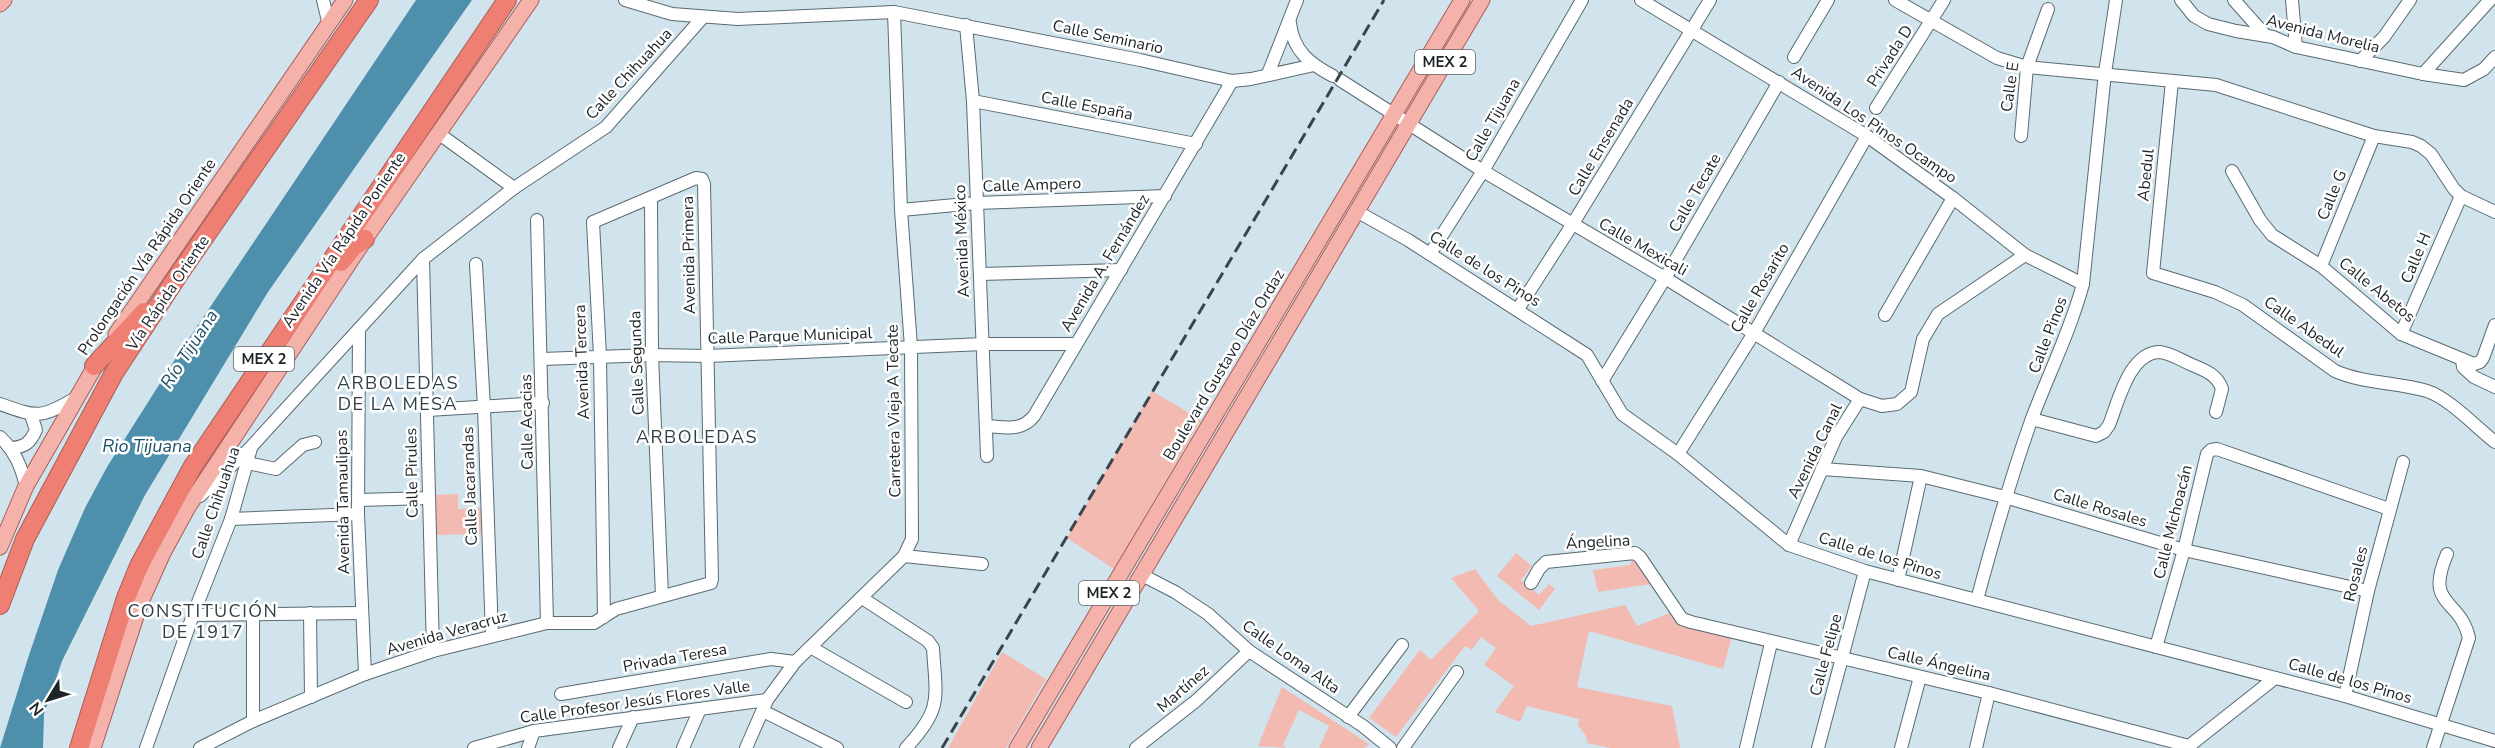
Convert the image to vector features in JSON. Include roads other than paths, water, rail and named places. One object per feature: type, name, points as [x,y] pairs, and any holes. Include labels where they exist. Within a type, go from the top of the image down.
[{"type":"highway","name":"Vía Rápida Oriente","points":[[0,605],[25,538],[114,373],[369,0]]},
{"type":"highway","name":"Avenida Vía Rápida Poniente","points":[[79,748],[126,598],[149,546],[193,466],[507,0]]},
{"type":"highway","points":[[285,327],[294,322],[353,247],[365,239]]},
{"type":"highway","points":[[94,366],[182,271]]},
{"type":"highway","points":[[86,748],[93,712],[91,705]]},
{"type":"main road","points":[[0,4],[4,0]]},
{"type":"main road","name":"Prolongación Vía Rápida Oriente","points":[[0,547],[26,486],[94,366],[345,0]]},
{"type":"main road","points":[[93,748],[140,604],[163,553],[188,507],[365,239],[531,0]]},
{"type":"main road","name":"Boulevard Gustavo Díaz Ordaz","points":[[1017,748],[1462,0]]},
{"type":"main road","name":"MEX 2","points":[[1039,748],[1482,0]]},
{"type":"main road","points":[[1202,438],[1217,447]]},
{"type":"street","points":[[323,0],[329,24]]},
{"type":"street","name":"Calle Seminario","points":[[625,0],[672,14],[738,19],[894,12],[1140,60],[1232,81],[1251,80],[1268,74],[1314,65]]},
{"type":"street","points":[[1268,74],[1297,0]]},
{"type":"street","name":"Calle Tijuana","points":[[1431,254],[1483,171],[1582,0]]},
{"type":"street","name":"Avenida Los Pinos Ocampo","points":[[1641,0],[1867,136],[1953,198],[2025,255],[2084,284]]},
{"type":"street","name":"Calle Ensenada","points":[[1518,309],[1710,0]]},
{"type":"street","points":[[1794,57],[1828,0]]},
{"type":"street","points":[[1894,0],[1997,58],[2027,67],[2216,85],[2374,136],[2421,146],[2431,154],[2461,196],[2495,212]]},
{"type":"street","name":"Privada D","points":[[1876,108],[1944,0]]},
{"type":"street","name":"Calle Pinos","points":[[1977,600],[2005,497],[2032,419],[2075,316],[2084,284],[2105,73],[2116,0]]},
{"type":"street","name":"Avenida Morelia","points":[[2181,0],[2194,16],[2208,24],[2266,36],[2296,47],[2360,62],[2423,74],[2464,80],[2484,69],[2495,57]]},
{"type":"street","points":[[2234,0],[2266,36]]},
{"type":"street","points":[[2292,0],[2296,47]]},
{"type":"street","points":[[2360,62],[2384,37],[2410,0]]},
{"type":"street","points":[[2423,74],[2490,0]]},
{"type":"street","name":"Calle E","points":[[2021,136],[2027,67],[2048,9]]},
{"type":"street","name":"Carretera Vieja A Tecate","points":[[894,12],[901,210],[910,347],[912,538],[904,556]]},
{"type":"street","name":"Calle Chihuahua","points":[[146,748],[193,615],[231,519],[251,447],[423,259],[513,188],[606,126],[703,17]]},
{"type":"street","name":"Calle Mexicali","points":[[1290,22],[1296,46],[1314,65],[1483,171],[1665,278],[1860,399]]},
{"type":"street","name":"Avenida México","points":[[966,25],[973,101],[987,456]]},
{"type":"street","name":"Avenida A. Fernández","points":[[986,426],[1019,428],[1027,424],[1232,81]]},
{"type":"street","name":"Abedul","points":[[2152,273],[2172,81]]},
{"type":"street","name":"Calle Tecate","points":[[1602,381],[1779,82]]},
{"type":"street","name":"Calle España","points":[[973,101],[1196,144]]},
{"type":"street","points":[[438,133],[513,188]]},
{"type":"street","name":"Calle Rosarito","points":[[1678,454],[1754,333],[1867,136]]},
{"type":"street","name":"Calle G","points":[[2321,266],[2374,136]]},
{"type":"street","name":"Calle Abetos","points":[[2232,171],[2259,220],[2272,235],[2321,266],[2401,334],[2474,364],[2480,362],[2495,325]]},
{"type":"street","name":"Avenida Tercera","points":[[604,617],[600,356],[593,222],[651,200],[696,178],[702,179]]},
{"type":"street","name":"Avenida Primera","points":[[702,179],[704,184],[708,356],[711,583]]},
{"type":"street","name":"Calle Ampero","points":[[901,210],[977,203],[1165,196]]},
{"type":"street","name":"Calle H","points":[[2401,334],[2461,196]]},
{"type":"street","points":[[1886,315],[1953,198]]},
{"type":"street","name":"Calle Segunda","points":[[651,200],[652,355],[662,596]]},
{"type":"street","name":"Calle de los Pinos","points":[[1358,212],[1431,254],[1587,355],[1622,414],[1678,454],[1789,545],[1865,571],[2345,696],[2495,741]]},
{"type":"street","name":"Calle Acacias","points":[[537,220],[547,623]]},
{"type":"street","name":"Avenida Canal","points":[[1789,545],[1836,437],[1860,399],[1882,406],[1897,404],[1911,392],[1923,339],[1938,314],[2025,255]]},
{"type":"street","name":"Calle Pirules","points":[[423,259],[432,651]]},
{"type":"street","name":"Calle Jacarandas","points":[[476,264],[484,408],[492,636]]},
{"type":"street","points":[[980,274],[1121,270]]},
{"type":"street","name":"Calle Abedul","points":[[2152,273],[2215,292],[2242,305],[2335,371],[2351,378],[2428,391],[2446,402],[2495,442]]},
{"type":"street","name":"Avenida Tamaulipas","points":[[359,329],[358,514],[365,674]]},
{"type":"street","name":"Calle Parque Municipal","points":[[542,359],[652,355],[708,356],[983,344],[1075,344]]},
{"type":"street","points":[[2032,419],[2096,436],[2104,432],[2109,425],[2131,369],[2149,354],[2160,352],[2170,354],[2214,375],[2222,389],[2216,412]]},
{"type":"street","points":[[2462,359],[2463,368],[2474,377],[2495,387]]},
{"type":"street","points":[[0,404],[31,415],[50,412],[76,398]]},
{"type":"street","points":[[428,410],[543,403]]},
{"type":"street","points":[[11,448],[25,446],[32,440],[36,430],[31,415]]},
{"type":"street","points":[[0,437],[11,448],[21,466],[26,486]]},
{"type":"street","points":[[247,463],[276,469],[303,446],[315,442]]},
{"type":"street","points":[[188,507],[251,447]]},
{"type":"street","name":"Calle Michoacán","points":[[2156,647],[2184,550],[2207,454],[2211,450],[2217,449],[2389,509]]},
{"type":"street","name":"Rosales","points":[[2345,696],[2368,591],[2403,462]]},
{"type":"street","name":"Calle Rosales","points":[[1822,469],[1921,476],[2005,497],[2184,550],[2368,591]]},
{"type":"street","points":[[1898,579],[1921,476]]},
{"type":"street","points":[[359,500],[429,498]]},
{"type":"street","points":[[231,519],[358,514]]},
{"type":"street","name":"Ángelina","points":[[1531,583],[1546,562],[1635,553],[1640,556],[1682,619]]},
{"type":"street","points":[[2433,748],[2469,638],[2466,626],[2440,594],[2438,587],[2447,554]]},
{"type":"street","points":[[746,748],[765,705],[795,662],[812,648],[904,556],[982,564]]},
{"type":"street","name":"Calle Felipe","points":[[1818,748],[1865,571]]},
{"type":"street","name":"Calle Loma Alta","points":[[1142,575],[1208,614],[1249,651],[1363,726],[1390,748]]},
{"type":"street","name":"Avenida Veracruz","points":[[200,748],[253,721],[365,674],[432,651],[547,623],[594,623],[616,609],[711,583]]},
{"type":"street","points":[[861,598],[931,644],[937,703],[930,718],[906,748]]},
{"type":"street","points":[[193,615],[361,613]]},
{"type":"street","points":[[310,614],[311,697]]},
{"type":"street","points":[[253,615],[253,721]]},
{"type":"street","name":"Calle Ángelina","points":[[1682,619],[1771,643],[1989,693],[2189,746],[2276,678]]},
{"type":"street","points":[[1746,748],[1771,643]]},
{"type":"street","points":[[1348,717],[1402,645]]},
{"type":"street","points":[[812,648],[906,702]]},
{"type":"street","name":"Martínez","points":[[1136,748],[1197,700],[1249,651]]},
{"type":"street","name":"Privada Teresa","points":[[561,694],[771,659],[795,662]]},
{"type":"street","points":[[1403,748],[1457,672]]},
{"type":"street","points":[[1901,748],[1920,677]]},
{"type":"street","points":[[1976,748],[1989,693]]},
{"type":"street","points":[[765,705],[837,748]]},
{"type":"street","name":"Calle Profesor Jesús Flores Valle","points":[[474,748],[534,731],[700,709],[765,705]]},
{"type":"street","points":[[683,748],[700,709]]},
{"type":"street","points":[[619,748],[633,717]]},
{"type":"street","points":[[528,748],[534,731]]},
{"type":"water","name":"Rio Tijuana","points":[[416,0],[472,0],[268,292],[145,495],[62,661],[44,714],[43,748],[0,748],[58,570],[85,508],[107,467],[176,358]]},
{"type":"railway","points":[[942,748],[1384,0]]},
{"type":"district","name":"ARBOLEDAS DE LA MESA","points":[[398,394]]},
{"type":"district","name":"ARBOLEDAS","points":[[697,437]]},
{"type":"district","name":"CONSTITUCIÓN DE 1917","points":[[203,621]]},
{"type":"water label","name":"Río Tijuana","points":[[189,349]]}]
